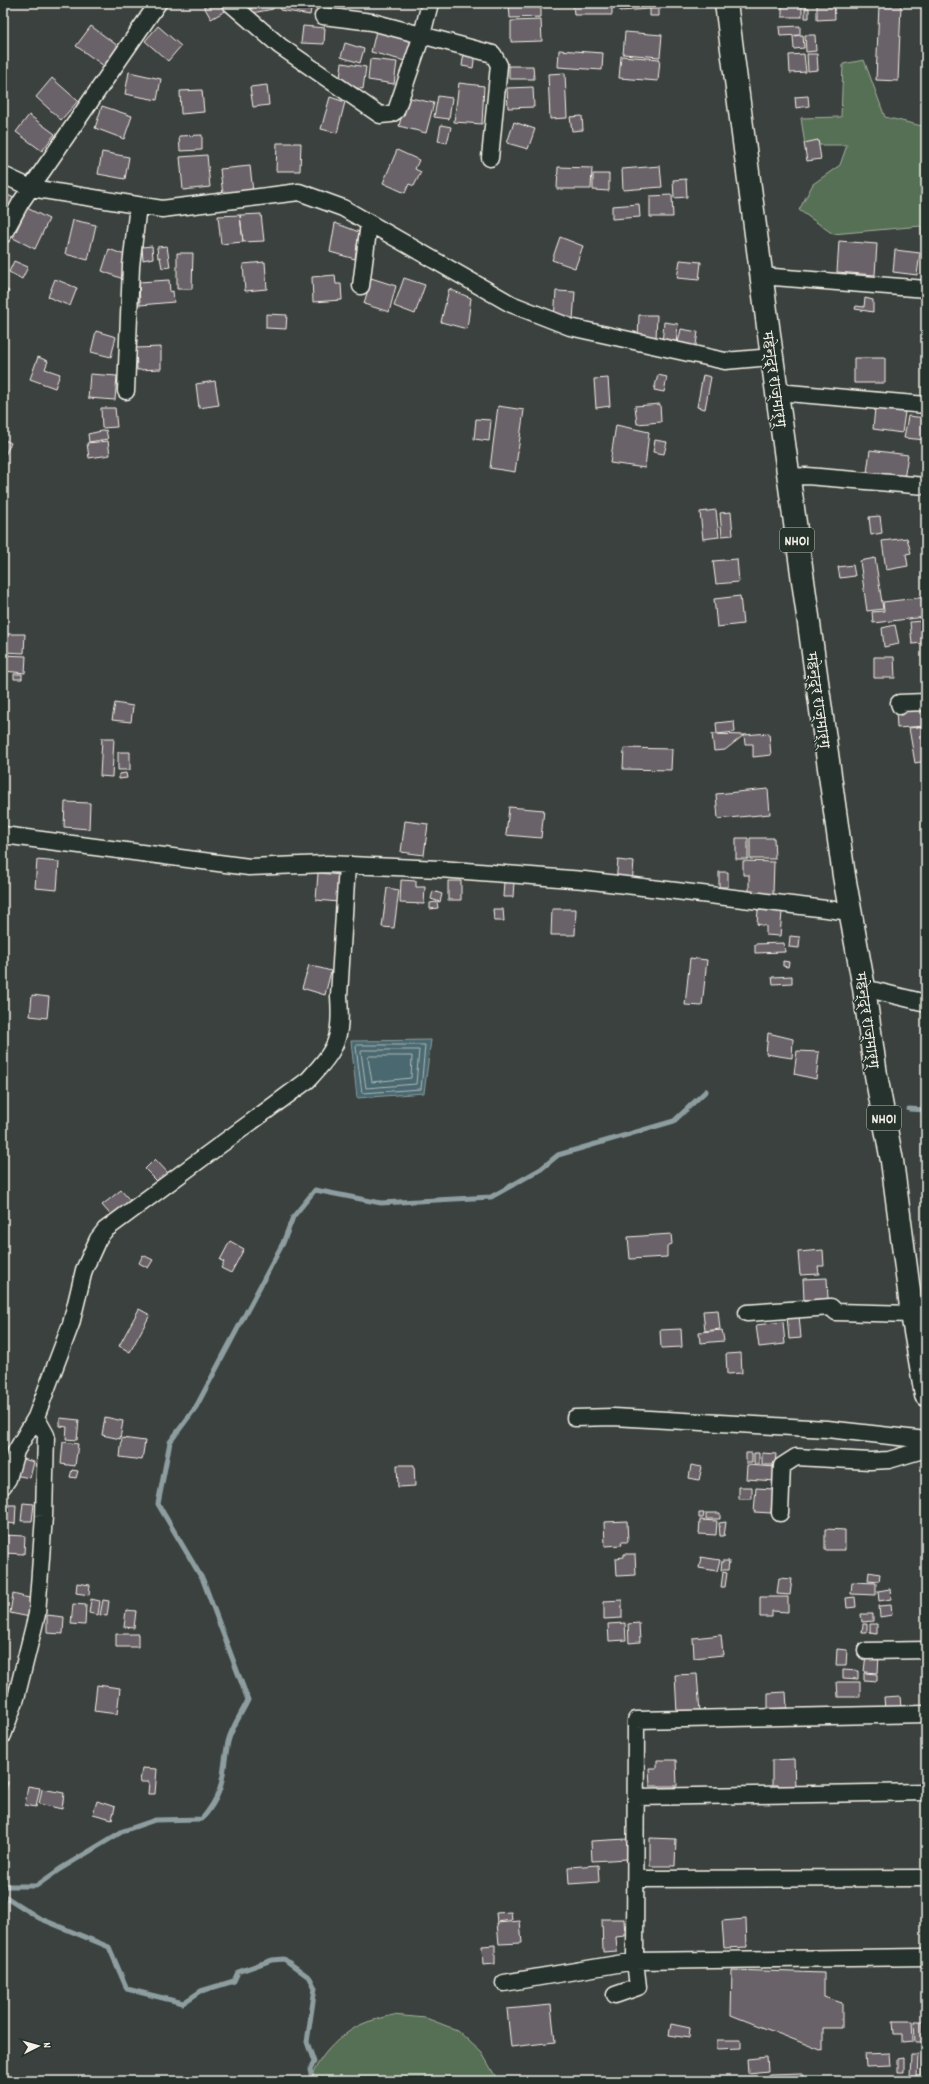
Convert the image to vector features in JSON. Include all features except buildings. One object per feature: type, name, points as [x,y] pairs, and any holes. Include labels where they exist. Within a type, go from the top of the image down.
[{"type":"highway","name":"महेन्द्र राज्मार्ग्","points":[[726,3],[788,478],[844,876],[864,988],[876,1076],[892,1161],[917,1318],[926,1395]]},
{"type":"street","points":[[3,234],[21,202],[158,3]]},
{"type":"street","points":[[230,3],[280,46],[380,115],[391,114],[396,111],[422,35],[430,3]]},
{"type":"street","points":[[323,16],[372,22],[493,54],[499,65],[490,158]]},
{"type":"street","points":[[3,176],[31,188],[162,209],[299,192],[343,208],[511,304],[570,327],[725,362],[772,357]]},
{"type":"street","points":[[126,390],[131,266],[138,205]]},
{"type":"street","points":[[361,286],[369,223]]},
{"type":"street","points":[[762,276],[926,289]]},
{"type":"street","points":[[777,392],[926,405]]},
{"type":"street","points":[[788,478],[807,476],[926,486]]},
{"type":"street","points":[[900,706],[900,703],[926,702]]},
{"type":"street","points":[[3,835],[249,867],[327,864],[440,869],[584,880],[851,912]]},
{"type":"street","points":[[3,1486],[8,1479],[16,1451],[36,1417],[71,1324],[84,1270],[98,1239],[105,1230],[308,1080],[327,1059],[336,1044],[340,1016],[339,996],[347,865]]},
{"type":"street","points":[[864,988],[926,1003]]},
{"type":"street","points":[[748,1313],[831,1307],[836,1312],[917,1318]]},
{"type":"street","points":[[3,1735],[16,1698],[37,1614],[44,1516],[46,1435],[36,1417]]},
{"type":"street","points":[[575,1418],[613,1417],[819,1428],[926,1440]]},
{"type":"street","points":[[780,1514],[782,1466],[796,1457],[870,1462],[889,1460],[926,1449]]},
{"type":"street","points":[[866,1651],[926,1650]]},
{"type":"street","points":[[615,1995],[638,1987],[636,1961],[636,1720],[926,1714]]},
{"type":"street","points":[[636,1797],[926,1792]]},
{"type":"street","points":[[637,1879],[926,1878]]},
{"type":"street","points":[[504,1983],[636,1961],[926,1957]]},
{"type":"green space","points":[[864,60],[885,117],[926,127],[926,250],[922,250],[921,226],[833,234],[799,210],[813,184],[840,165],[847,145],[805,145],[801,118],[841,117],[843,64]]},
{"type":"green space","points":[[393,2015],[426,2018],[457,2030],[482,2053],[498,2081],[310,2081],[323,2056],[329,2048],[344,2035],[364,2023]]},
{"type":"water","points":[[431,1040],[424,1093],[357,1098],[351,1041]]},
{"type":"waterway","points":[[3,1886],[36,1886],[60,1869],[123,1831],[155,1820],[202,1819],[216,1799],[222,1782],[229,1737],[248,1700],[203,1580],[158,1504],[170,1442],[196,1407],[283,1243],[293,1217],[315,1190],[381,1203],[491,1197],[541,1169],[558,1155],[674,1121],[706,1091]]},
{"type":"waterway","points":[[909,1109],[926,1110]]},
{"type":"waterway","points":[[3,1895],[39,1918],[109,1947],[127,1989],[183,2003],[201,1991],[234,1981],[238,1972],[272,1960],[284,1959],[310,1978],[315,1988],[307,2042],[314,2062],[310,2070],[313,2081]]}]
